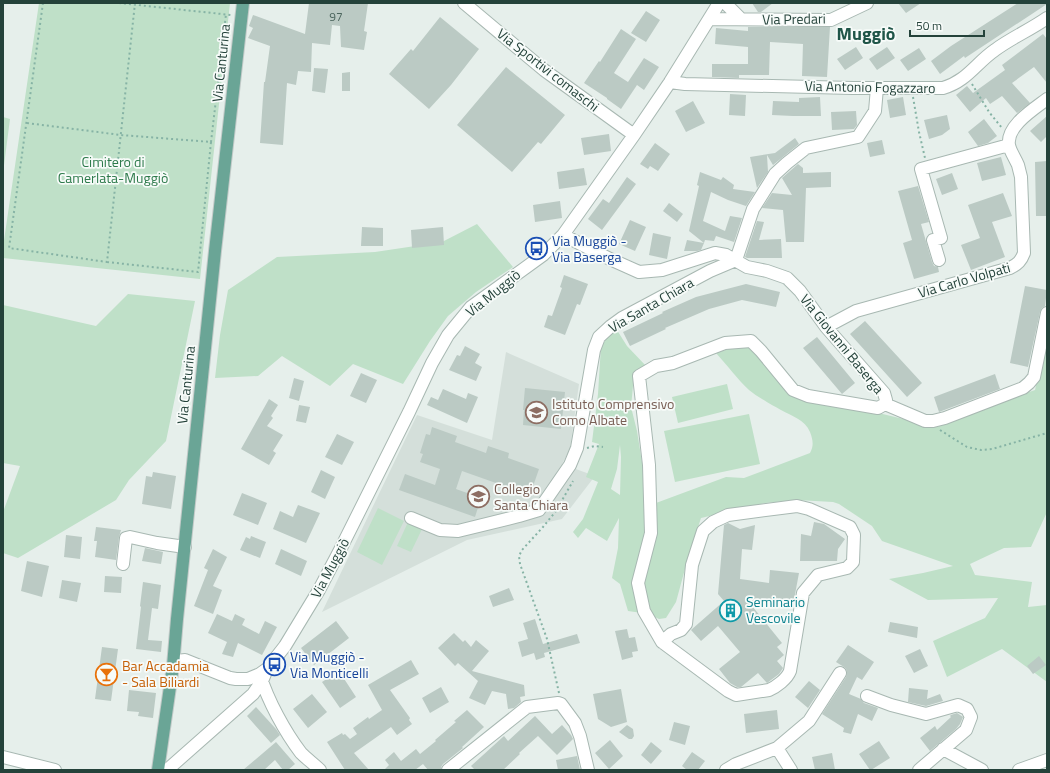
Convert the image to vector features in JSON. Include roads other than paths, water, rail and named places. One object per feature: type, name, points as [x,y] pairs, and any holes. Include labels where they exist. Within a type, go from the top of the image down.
[{"type":"main road","name":"Via Canturina","points":[[158,770],[173,666],[215,251],[243,3]]},
{"type":"street","name":"Via Sportivi comaschi","points":[[464,3],[544,70],[634,135]]},
{"type":"street","name":"Via Muggiò","points":[[167,770],[252,694],[263,674],[285,646],[340,550],[406,419],[432,363],[448,335],[472,307],[543,254],[563,234],[670,82],[719,3]]},
{"type":"street","points":[[725,3],[741,19]]},
{"type":"street","name":"Via Predari","points":[[709,19],[831,20],[867,3]]},
{"type":"street","name":"Via Antonio Fogazzaro","points":[[670,82],[685,84],[943,88],[950,86],[967,76],[994,50],[1047,18]]},
{"type":"street","points":[[736,260],[753,209],[775,174],[787,162],[806,148],[858,138],[875,111],[877,88]]},
{"type":"street","points":[[939,260],[933,240],[940,238],[921,169],[1009,141],[1011,132],[1018,122],[1047,98]]},
{"type":"street","name":"Via Carlo Volpati","points":[[826,327],[856,311],[1003,270],[1016,265],[1020,261],[1024,253],[1021,177],[1019,167],[1009,141]]},
{"type":"street","name":"Via Giovanni Baserga","points":[[563,234],[610,259],[639,272],[662,270],[715,253],[726,255],[747,267],[767,271],[787,278],[800,291],[826,327],[884,393],[886,400],[885,404],[878,408],[808,396],[793,390],[751,341],[725,343],[673,363],[656,366],[639,376],[649,465],[651,533],[638,583],[644,611],[662,642],[728,691],[736,695],[769,690],[788,675],[790,671],[803,593],[818,575],[847,568],[853,562],[854,535],[850,527],[809,509],[797,506],[728,515],[713,522],[703,531],[692,565],[686,624],[681,630],[671,634],[662,642]]},
{"type":"street","name":"Via Santa Chiara","points":[[411,518],[440,530],[458,531],[539,510],[570,465],[577,448],[594,350],[599,337],[622,318],[710,271],[736,260]]},
{"type":"street","points":[[885,404],[925,421],[933,421],[945,418],[1022,388],[1034,377],[1047,313]]},
{"type":"street","points":[[123,564],[126,538],[130,537],[184,547]]},
{"type":"street","points":[[175,643],[188,661]]},
{"type":"street","points":[[173,666],[178,661],[185,660],[236,679],[248,679],[263,674],[271,705],[302,753],[320,770]]},
{"type":"street","points":[[726,770],[736,764],[777,748],[809,721],[840,673]]},
{"type":"street","points":[[867,696],[891,705],[926,714],[958,705],[967,709],[971,717],[966,730],[919,770]]},
{"type":"street","points":[[448,770],[526,707],[563,702],[575,723],[580,736],[588,770]]},
{"type":"street","points":[[777,748],[791,770]]},
{"type":"street","points":[[943,749],[982,770]]},
{"type":"street","points":[[3,757],[54,770]]},
{"type":"street","points":[[1019,770],[1047,760]]},
{"type":"place","name":"Via Muggiò - Via Baserga","points":[[537,249]]},
{"type":"place","name":"Istituto Comprensivo Como Albate","points":[[536,412]]},
{"type":"place","name":"Collegio Santa Chiara","points":[[478,497]]},
{"type":"place","name":"Seminario Vescovile","points":[[731,610]]},
{"type":"place","name":"Via Muggiò - Via Monticelli","points":[[275,665]]},
{"type":"place","name":"Bar Accadamia - Sala Biliardi","points":[[107,674]]},
{"type":"district","name":"Muggiò","points":[[866,34]]},
{"type":"park label","name":"Cimitero di Camerlata-Muggiò","points":[[113,170]]}]
